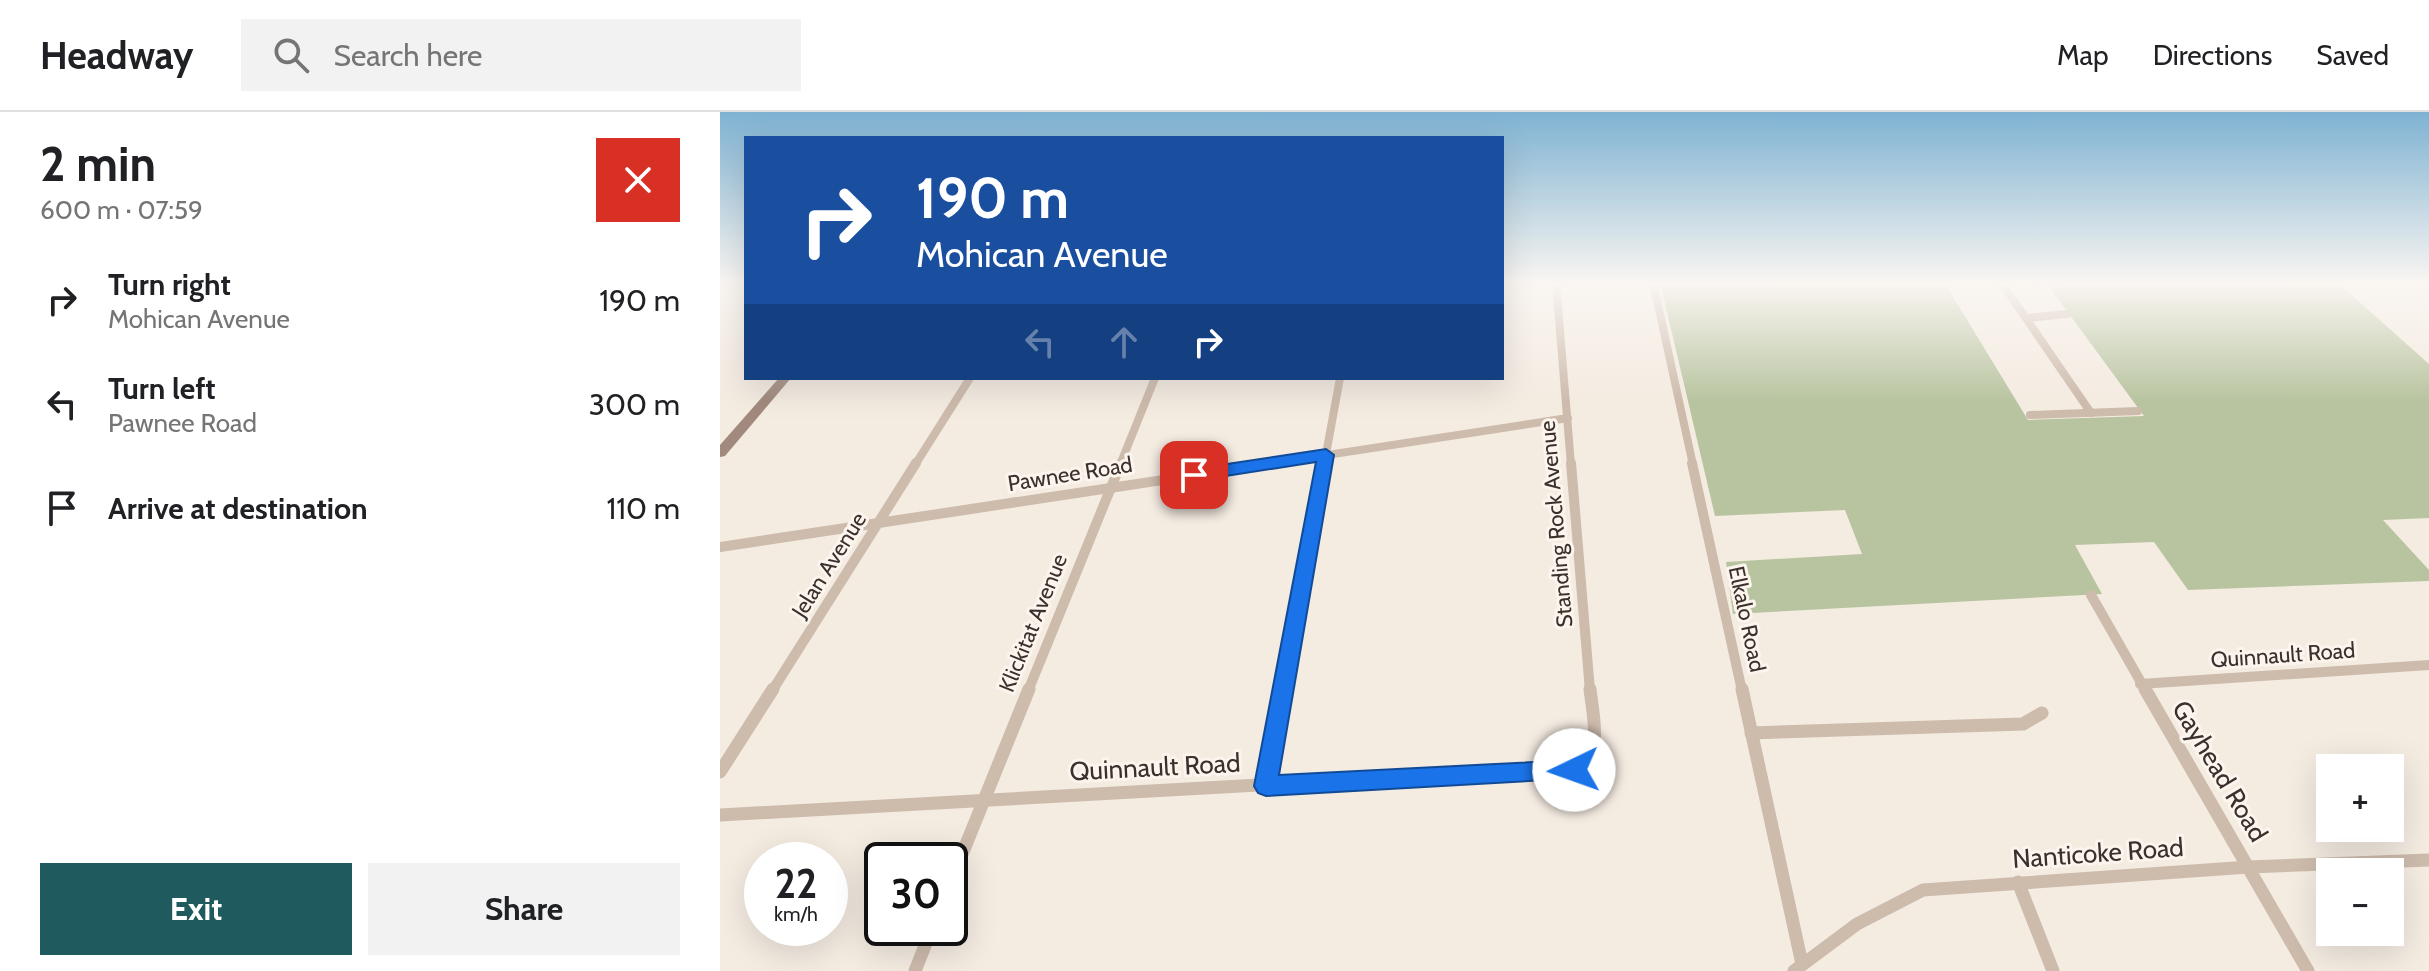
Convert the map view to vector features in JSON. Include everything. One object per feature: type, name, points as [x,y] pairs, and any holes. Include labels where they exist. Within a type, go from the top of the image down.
[{"type":"street","name":"Standing Rock Avenue","points":[[1560,322],[1595,744],[1589,762]]},
{"type":"street","name":"Elkalo Road","points":[[1662,322],[1751,733],[1798,968]]},
{"type":"street","points":[[2029,322],[2091,413]]},
{"type":"street","points":[[720,453],[783,380]]},
{"type":"street","name":"Jelan Avenue","points":[[720,772],[969,380]]},
{"type":"street","name":"Klickitat Avenue","points":[[967,842],[1154,380]]},
{"type":"street","points":[[1266,786],[1340,380]]},
{"type":"street","points":[[2030,415],[2138,411]]},
{"type":"street","name":"Pawnee Road","points":[[720,547],[1568,418]]},
{"type":"street","name":"Gayhead Road","points":[[2091,595],[2308,971]]},
{"type":"street","name":"Quinnault Road","points":[[2140,684],[2429,665]]},
{"type":"street","points":[[1751,733],[2023,724],[2042,713]]},
{"type":"street","name":"Quinnault Road","points":[[720,815],[1574,770],[1589,762]]},
{"type":"street","name":"Nanticoke Road","points":[[1798,968],[1857,924],[1923,890],[2249,867],[2429,860]]},
{"type":"street","points":[[2018,882],[2053,971]]},
{"type":"street","points":[[915,971],[925,946]]},
{"type":"green space","points":[[1669,322],[1968,322],[2028,420],[2144,416],[2075,322],[2382,322],[2429,364],[2429,518],[2383,520],[2429,570],[2429,581],[2188,590],[2154,542],[2075,545],[2102,594],[1733,614],[1726,562],[1862,554],[1845,510],[1715,516]]},
{"type":"route","points":[[1194,475],[1326,455],[1266,786],[1574,770]]}]
